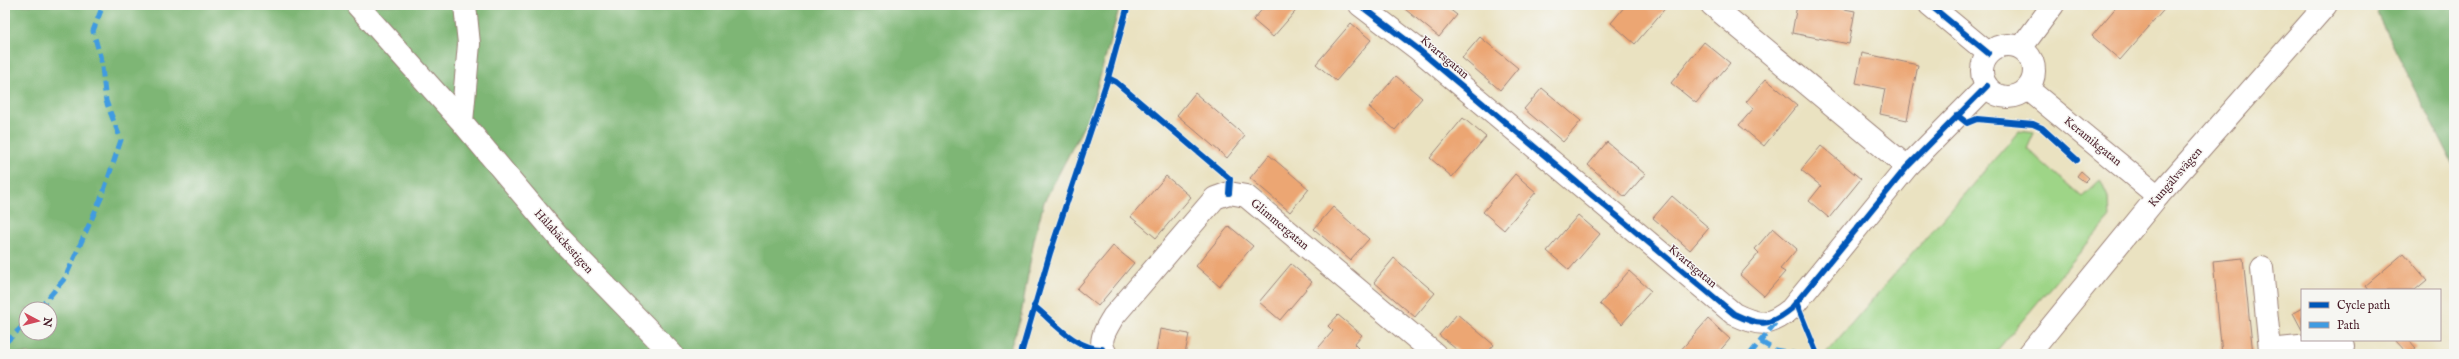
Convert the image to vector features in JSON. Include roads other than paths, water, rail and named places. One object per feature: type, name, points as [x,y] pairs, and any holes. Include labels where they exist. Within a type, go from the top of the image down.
[{"type":"street","name":"Hålabäcksstigen","points":[[357,5],[462,122],[561,240],[672,354]]},
{"type":"street","points":[[462,122],[469,44],[465,5]]},
{"type":"street","name":"Kvartsgatan","points":[[1360,5],[1419,50],[1734,314],[1752,323],[1777,320],[1791,309],[1907,167],[1987,86]]},
{"type":"street","points":[[1712,5],[1907,167]]},
{"type":"street","points":[[1930,5],[1988,53]]},
{"type":"street","points":[[2021,48],[2053,5]]},
{"type":"street","name":"Kungälvsvägen","points":[[2029,354],[2158,196],[2326,5]]},
{"type":"street","points":[[2010,44],[2021,48],[2031,56],[2034,64],[2034,77],[2028,89],[2021,94],[2006,98],[1991,92],[1982,76],[1982,68],[1988,53],[2003,45],[2010,44]]},
{"type":"street","name":"Keramikgatan","points":[[2028,89],[2158,196]]},
{"type":"street","name":"Glimmergatan","points":[[1106,354],[1102,349],[1103,334],[1113,317],[1198,216],[1215,198],[1229,193],[1246,196],[1435,354]]},
{"type":"street","points":[[2262,268],[2269,352],[2319,345],[2342,346]]}]
